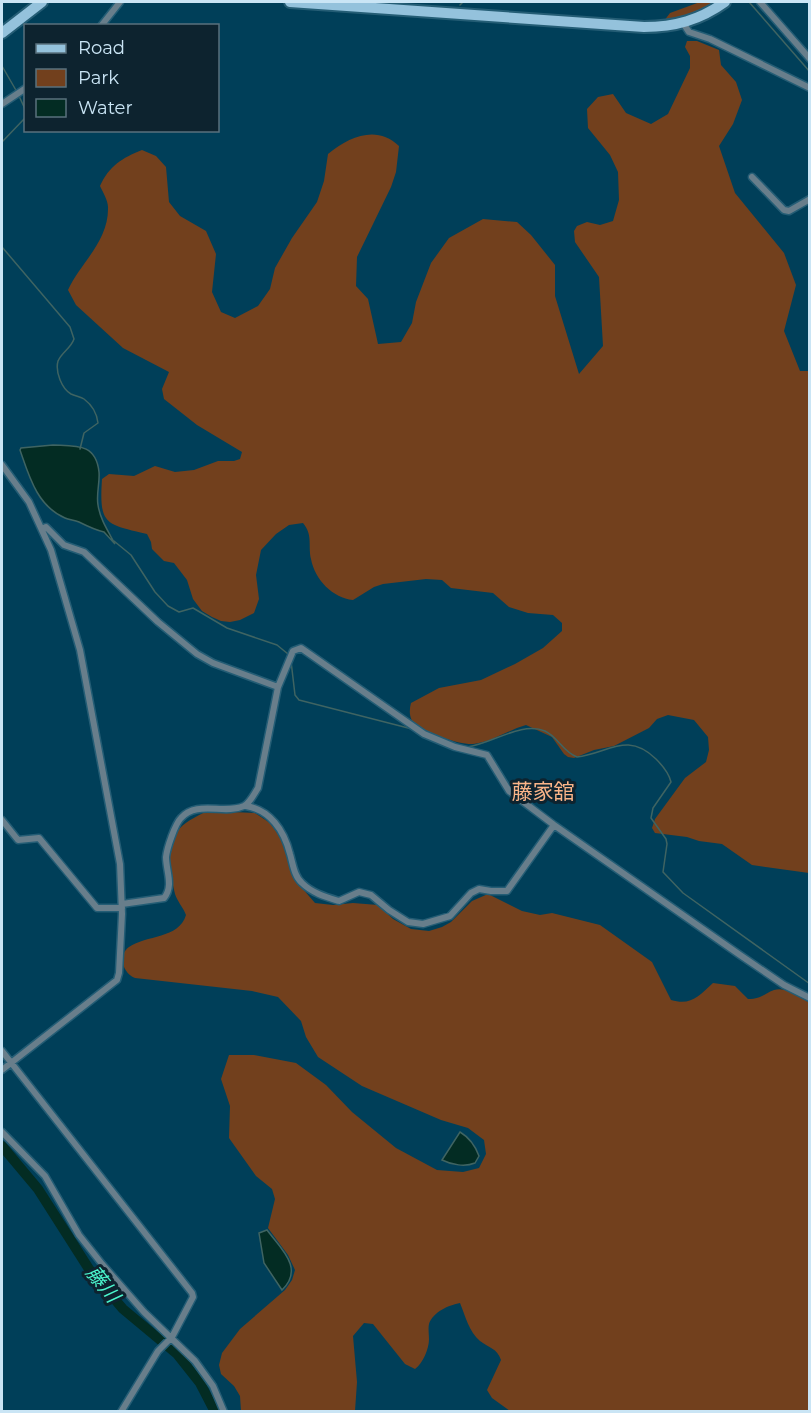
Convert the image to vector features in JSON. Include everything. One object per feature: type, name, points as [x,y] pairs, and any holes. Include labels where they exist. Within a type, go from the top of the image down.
[{"type":"main road","points":[[2,33],[42,2]]},
{"type":"main road","points":[[290,2],[644,27],[683,23],[714,10],[725,2]]},
{"type":"street","points":[[103,24],[120,2]]},
{"type":"street","points":[[760,2],[810,59]]},
{"type":"street","points":[[683,23],[689,32],[710,39],[810,88]]},
{"type":"street","points":[[2,104],[24,89]]},
{"type":"street","points":[[752,177],[784,210],[789,211],[810,200]]},
{"type":"street","points":[[2,465],[24,495],[42,529],[66,597],[80,650],[120,864],[122,906],[117,981],[2,1070]]},
{"type":"street","points":[[42,529],[46,526],[64,545],[84,552],[158,622],[197,654],[213,663],[278,687]]},
{"type":"street","points":[[246,806],[258,788],[278,687],[294,651],[301,648],[424,734],[455,747],[487,755],[509,791],[554,825],[748,961],[784,985],[810,998]]},
{"type":"street","points":[[2,820],[18,840],[39,838],[97,908],[164,898],[169,886],[167,851],[179,819],[188,811],[246,806],[265,812],[273,819],[301,883],[320,896],[339,901],[359,892],[371,895],[408,922],[423,924],[450,916],[471,892],[479,889],[507,891],[554,825]]},
{"type":"street","points":[[2,1051],[192,1293],[193,1298],[170,1338],[160,1348],[121,1412]]},
{"type":"street","points":[[2,1132],[45,1176],[79,1235],[102,1264],[144,1312],[187,1352],[213,1386],[224,1412]]},
{"type":"green space","points":[[700,2],[717,2],[691,16],[664,21],[670,13]]},
{"type":"green space","points":[[687,41],[697,41],[719,50],[721,65],[736,82],[742,100],[733,124],[719,146],[735,193],[784,253],[796,285],[784,331],[800,371],[809,371],[809,873],[752,865],[722,844],[655,833],[652,828],[655,819],[685,778],[706,762],[709,750],[708,737],[694,720],[668,715],[657,719],[649,728],[614,746],[594,750],[574,758],[564,754],[552,737],[526,725],[487,741],[473,744],[443,738],[413,722],[410,714],[411,703],[439,688],[481,680],[543,648],[562,631],[562,623],[553,615],[528,613],[509,607],[493,593],[451,588],[442,580],[426,579],[383,584],[353,600],[346,599],[326,587],[316,574],[311,559],[308,532],[303,523],[289,525],[276,534],[261,550],[256,575],[259,599],[254,613],[230,622],[221,621],[202,611],[193,599],[187,580],[174,563],[164,561],[152,549],[147,534],[122,528],[108,520],[102,506],[102,479],[109,474],[134,476],[155,466],[175,472],[194,470],[218,461],[240,459],[242,452],[197,425],[164,399],[162,389],[169,372],[123,348],[76,305],[68,290],[104,230],[108,207],[100,186],[117,164],[142,150],[156,156],[166,167],[169,202],[180,216],[206,231],[216,254],[212,292],[221,312],[235,318],[258,306],[270,289],[275,268],[317,202],[324,181],[328,154],[354,138],[364,135],[382,136],[399,146],[396,172],[357,257],[356,286],[368,299],[378,344],[401,342],[412,323],[416,302],[431,263],[449,238],[483,219],[517,222],[531,235],[555,265],[555,296],[579,374],[603,346],[599,277],[575,242],[574,231],[577,226],[587,222],[600,225],[613,221],[619,200],[618,172],[610,155],[588,128],[587,109],[598,97],[613,94],[626,113],[651,124],[668,114],[690,68],[690,56],[685,47]]},
{"type":"green space","points":[[208,811],[255,813],[270,823],[283,841],[290,867],[302,888],[315,903],[378,905],[393,919],[411,929],[429,931],[451,922],[472,901],[488,894],[522,911],[540,915],[552,913],[600,925],[652,962],[671,1000],[684,1002],[694,999],[713,983],[735,986],[748,999],[779,989],[793,993],[810,1003],[809,1411],[510,1411],[492,1398],[487,1390],[501,1360],[495,1351],[473,1333],[460,1303],[442,1310],[431,1320],[427,1351],[415,1369],[405,1364],[373,1324],[364,1323],[353,1336],[357,1382],[355,1411],[241,1411],[240,1396],[234,1386],[221,1374],[219,1365],[222,1353],[240,1329],[285,1290],[295,1270],[288,1255],[268,1228],[275,1199],[272,1189],[256,1176],[229,1138],[230,1106],[221,1079],[229,1055],[254,1055],[296,1063],[326,1085],[352,1112],[396,1148],[437,1170],[463,1172],[479,1168],[486,1154],[484,1140],[468,1128],[441,1120],[362,1086],[318,1057],[306,1037],[301,1021],[278,997],[252,991],[135,978],[127,972],[122,959],[129,947],[169,933],[182,923],[186,915],[176,897],[172,879],[169,853],[171,843],[182,826]]},
{"type":"water","points":[[53,445],[77,446],[84,448],[94,456],[99,472],[97,497],[99,510],[115,544],[104,532],[55,513],[35,489],[20,450],[21,448]]},
{"type":"water","points":[[460,1132],[476,1148],[479,1156],[475,1163],[458,1165],[442,1160]]},
{"type":"water","points":[[267,1230],[284,1251],[291,1266],[288,1282],[282,1290],[264,1263],[259,1233]]},
{"type":"waterway","points":[[460,5],[463,2]]},
{"type":"waterway","points":[[749,2],[810,72]]},
{"type":"waterway","points":[[2,66],[17,92]]},
{"type":"waterway","points":[[19,96],[24,107]]},
{"type":"waterway","points":[[2,142],[24,119]]},
{"type":"waterway","points":[[2,247],[70,327],[74,339],[58,361],[58,375],[68,392],[84,399],[89,404],[98,423],[84,433],[80,449]]},
{"type":"waterway","points":[[114,541],[131,555],[155,592],[168,606],[179,612],[193,608],[227,628],[277,645],[288,654]]},
{"type":"waterway","points":[[291,661],[295,695],[299,700],[412,729]]},
{"type":"waterway","points":[[467,747],[516,731],[536,729],[550,734],[568,752],[577,757],[627,745],[646,751],[663,767],[671,782],[653,808],[651,818],[666,839],[663,872],[683,893],[810,984]]},
{"type":"waterway","name":"藤川","points":[[2,1146],[38,1189],[89,1269],[123,1309],[177,1354],[200,1383],[215,1412]]},
{"type":"district","name":"藤家舘","points":[[543,792]]}]
